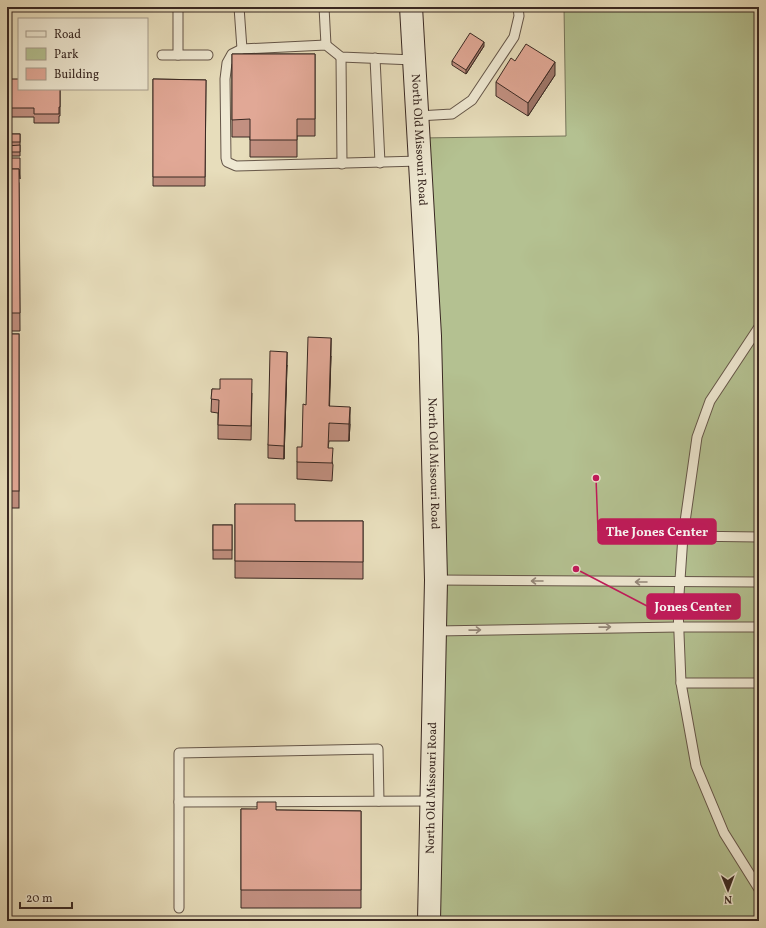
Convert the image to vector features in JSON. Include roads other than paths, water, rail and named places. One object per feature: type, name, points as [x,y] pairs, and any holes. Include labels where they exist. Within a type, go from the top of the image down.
[{"type":"main road","name":"North Old Missouri Road","points":[[411,7],[430,336],[436,580],[429,921]]},
{"type":"lane","points":[[178,7],[178,55]]},
{"type":"lane","points":[[239,7],[242,49]]},
{"type":"lane","points":[[324,7],[326,45]]},
{"type":"lane","points":[[418,116],[452,114],[472,100],[514,37],[519,16],[518,7]]},
{"type":"lane","points":[[414,60],[341,57],[326,45],[242,49],[232,54],[227,63],[225,79],[226,158],[227,162],[236,166],[420,161]]},
{"type":"lane","points":[[162,55],[208,55]]},
{"type":"lane","points":[[341,57],[342,164]]},
{"type":"lane","points":[[375,58],[380,163]]},
{"type":"lane","points":[[759,327],[710,402],[697,437],[683,536],[679,627],[681,682],[696,766],[724,833],[759,889]]},
{"type":"lane","points":[[683,536],[759,537]]},
{"type":"lane","points":[[436,580],[759,582]]},
{"type":"lane","points":[[436,631],[759,627]]},
{"type":"lane","points":[[681,682],[759,683]]},
{"type":"lane","points":[[179,908],[179,752],[378,749],[379,801]]},
{"type":"lane","points":[[180,802],[432,801]]},
{"type":"place","name":"The Jones Center","points":[[596,478]]},
{"type":"place","name":"Jones Center","points":[[576,569]]}]
